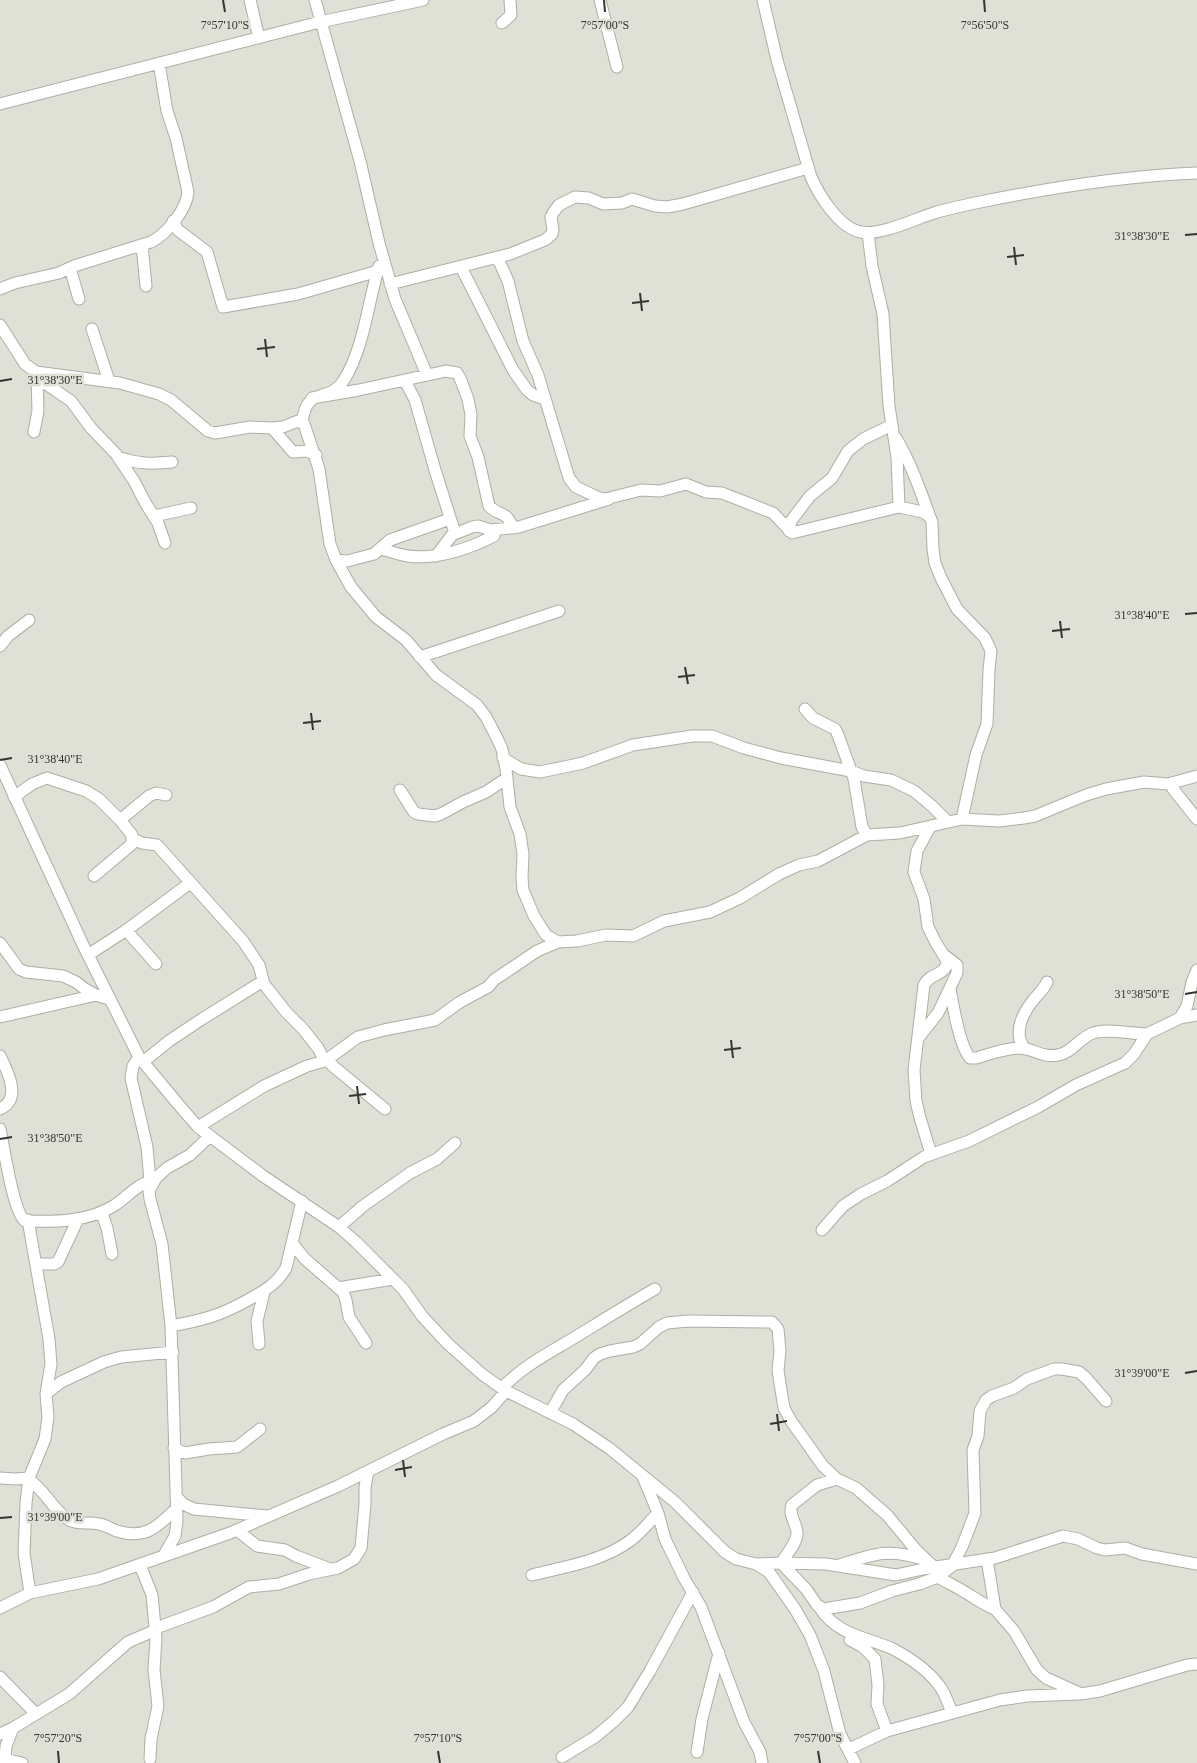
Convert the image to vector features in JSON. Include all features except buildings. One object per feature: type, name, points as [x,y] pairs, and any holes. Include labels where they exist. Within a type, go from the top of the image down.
[{"type":"street","points":[[250,0],[259,38]]},
{"type":"street","points":[[315,0],[360,161],[390,284],[423,361],[427,375]]},
{"type":"street","points":[[0,104],[320,22],[423,0]]},
{"type":"street","points":[[502,23],[511,16],[510,0]]},
{"type":"street","points":[[600,0],[616,67]]},
{"type":"street","points":[[763,0],[777,60],[808,168],[819,194],[838,217],[858,232],[877,232],[935,213],[1048,190],[1140,176],[1197,172]]},
{"type":"street","points":[[0,289],[142,245],[161,236],[174,221],[185,205],[188,192],[176,138],[167,111],[160,63]]},
{"type":"street","points":[[390,284],[510,254],[545,240],[552,234],[553,213],[560,205],[575,198],[589,198],[603,204],[636,200],[655,206],[667,207],[808,168]]},
{"type":"street","points":[[174,221],[178,230],[207,252],[223,307],[298,294],[378,271]]},
{"type":"street","points":[[868,233],[872,266],[883,314],[886,372],[897,457],[899,507]]},
{"type":"street","points":[[142,245],[146,286]]},
{"type":"street","points":[[382,252],[360,341],[345,379],[336,390],[312,398],[306,405],[302,422],[316,454],[324,494],[330,544],[336,560],[351,587],[362,601],[376,617],[402,636],[436,675],[481,710],[496,736],[502,749],[509,801],[520,834],[524,890],[534,916],[546,935],[558,942]]},
{"type":"street","points":[[494,258],[499,261],[508,281],[523,341],[545,399],[556,439],[572,483],[576,487],[597,497],[610,499]]},
{"type":"street","points":[[461,266],[517,377],[533,395],[545,399]]},
{"type":"street","points":[[70,268],[79,299]]},
{"type":"street","points":[[0,325],[24,364],[49,386],[71,401],[91,428],[118,457],[154,516],[164,536],[165,543]]},
{"type":"street","points":[[92,329],[108,381]]},
{"type":"street","points":[[312,398],[405,381],[427,375],[453,372],[460,378],[468,399],[471,415],[470,436],[478,457],[489,506],[507,516],[513,528]]},
{"type":"street","points":[[37,376],[108,381],[159,394],[171,400],[208,431],[215,433],[250,426],[283,427],[295,422],[302,422]]},
{"type":"street","points":[[34,432],[38,411],[37,376]]},
{"type":"street","points":[[405,381],[415,400],[455,533]]},
{"type":"street","points":[[272,428],[293,452],[307,451],[316,454]]},
{"type":"street","points":[[892,429],[912,467],[932,522],[933,549],[941,578],[957,609],[985,638],[991,651],[987,724],[976,755],[962,819]]},
{"type":"street","points":[[789,531],[791,521],[810,496],[832,478],[848,451],[863,440],[892,429]]},
{"type":"street","points":[[118,457],[135,463],[172,462]]},
{"type":"street","points":[[436,556],[455,533],[478,526],[491,530],[528,525],[641,490],[660,491],[680,485],[690,485],[706,492],[722,493],[763,508],[773,513],[792,534],[899,507],[923,512],[930,516]]},
{"type":"street","points":[[154,516],[191,508]]},
{"type":"street","points":[[336,560],[347,561],[374,554],[390,540],[450,520]]},
{"type":"street","points":[[380,549],[408,556],[436,556],[494,536]]},
{"type":"street","points":[[420,657],[559,612]]},
{"type":"street","points":[[0,646],[8,636],[30,620]]},
{"type":"street","points":[[805,709],[818,722],[835,729],[854,779],[862,827],[867,835]]},
{"type":"street","points":[[503,758],[520,769],[540,772],[589,761],[633,745],[692,736],[712,736],[744,748],[781,758],[891,780],[914,791],[948,822]]},
{"type":"street","points":[[0,765],[109,999],[141,1060],[198,1128],[263,1176],[339,1227],[393,1279],[422,1316],[448,1344],[484,1374],[504,1390],[573,1424],[609,1448],[641,1473],[725,1552],[736,1559],[756,1564],[826,1564],[896,1576],[1005,1555],[1063,1536],[1078,1539],[1105,1550],[1126,1548],[1142,1554],[1197,1564]]},
{"type":"street","points":[[198,1128],[272,1082],[307,1066],[326,1060],[358,1037],[368,1033],[435,1020],[460,1002],[488,987],[494,980],[537,951],[558,942],[577,941],[606,935],[633,936],[664,921],[710,912],[740,898],[779,874],[818,861],[867,835],[900,833],[962,819],[999,821],[1024,818],[1035,816],[1086,795],[1106,789],[1144,782],[1171,783],[1197,776]]},
{"type":"street","points":[[14,797],[32,784],[47,778],[86,791],[95,796],[120,820],[132,835],[132,844],[94,876]]},
{"type":"street","points":[[400,790],[414,812],[435,816],[486,792],[507,778]]},
{"type":"street","points":[[1171,783],[1173,789],[1197,820]]},
{"type":"street","points":[[120,820],[149,796],[156,793],[166,795]]},
{"type":"street","points":[[930,827],[917,851],[914,872],[924,899],[928,927],[946,959],[947,965],[942,972],[929,977],[924,985],[914,1070],[916,1101],[931,1154]]},
{"type":"street","points":[[133,839],[142,843],[157,845],[243,941],[259,965],[263,982],[326,1060],[386,1109]]},
{"type":"street","points":[[88,955],[190,883]]},
{"type":"street","points":[[126,930],[156,964]]},
{"type":"street","points":[[0,943],[19,969],[26,972],[69,978],[96,995],[109,999]]},
{"type":"street","points":[[917,1040],[938,1013],[958,969],[954,961],[942,953]]},
{"type":"street","points":[[1180,1018],[1187,1006],[1192,982],[1197,970]]},
{"type":"street","points":[[164,1555],[175,1536],[177,1508],[172,1390],[173,1352],[162,1244],[150,1199],[149,1190],[152,1181],[147,1147],[131,1078],[133,1066],[202,1019],[263,982]]},
{"type":"street","points":[[1025,1049],[1019,1039],[1019,1028],[1027,1008],[1047,982]]},
{"type":"street","points":[[950,988],[959,1030],[970,1058],[1010,1049],[1025,1049],[1044,1056],[1058,1055],[1067,1053],[1092,1034],[1109,1032],[1147,1034],[1180,1018],[1197,1015]]},
{"type":"street","points":[[0,1017],[96,995]]},
{"type":"street","points":[[822,1230],[843,1206],[931,1154],[969,1141],[1038,1107],[1076,1085],[1125,1063],[1134,1054],[1147,1034]]},
{"type":"street","points":[[0,1056],[11,1085],[12,1093],[9,1103],[0,1109]]},
{"type":"street","points":[[0,1129],[20,1215],[23,1220],[43,1222],[78,1219],[102,1213],[116,1205],[138,1187],[152,1181],[168,1168],[190,1155],[210,1136]]},
{"type":"street","points":[[339,1227],[363,1206],[410,1173],[437,1159],[455,1143]]},
{"type":"street","points":[[171,1326],[205,1320],[222,1314],[268,1290],[281,1277],[286,1268],[302,1201]]},
{"type":"street","points":[[102,1213],[112,1254]]},
{"type":"street","points":[[36,1264],[54,1264],[58,1262],[78,1219]]},
{"type":"street","points":[[28,1220],[50,1354],[50,1372],[46,1394],[48,1417],[45,1439],[29,1479],[26,1503],[24,1554],[30,1593]]},
{"type":"street","points":[[292,1243],[305,1259],[343,1292],[349,1317],[366,1343]]},
{"type":"street","points":[[338,1288],[393,1279]]},
{"type":"street","points":[[0,1608],[30,1593],[98,1579],[237,1530],[474,1421],[492,1407],[513,1376],[527,1365],[601,1319],[655,1289]]},
{"type":"street","points":[[259,1344],[257,1321],[264,1292]]},
{"type":"street","points":[[550,1413],[563,1390],[594,1358],[600,1354],[640,1344],[659,1327],[667,1323],[683,1321],[772,1322],[778,1329],[780,1341],[778,1370],[784,1408],[791,1421],[823,1466],[837,1479],[856,1488],[887,1514],[893,1524],[933,1568]]},
{"type":"street","points":[[46,1394],[61,1382],[104,1362],[121,1357],[173,1352]]},
{"type":"street","points":[[952,1566],[962,1548],[975,1513],[973,1450],[978,1436],[980,1411],[986,1400],[1014,1388],[1027,1379],[1054,1369],[1062,1369],[1079,1372],[1106,1401]]},
{"type":"street","points":[[174,1448],[185,1453],[209,1449],[233,1449],[237,1448],[260,1429]]},
{"type":"street","points":[[0,1734],[13,1728],[78,1687],[128,1642],[213,1607],[249,1586],[279,1584],[309,1574],[332,1570],[354,1559],[361,1548],[365,1487],[368,1471]]},
{"type":"street","points":[[641,1473],[658,1513],[665,1539],[701,1607],[744,1722],[760,1752],[762,1763]]},
{"type":"street","points":[[0,1478],[29,1479],[38,1485],[66,1518],[80,1524],[100,1524],[124,1533],[143,1534],[150,1531],[177,1508]]},
{"type":"street","points":[[781,1563],[797,1537],[791,1513],[792,1505],[817,1485],[837,1479]]},
{"type":"street","points":[[176,1496],[183,1504],[194,1509],[269,1516]]},
{"type":"street","points":[[532,1575],[596,1557],[621,1547],[642,1531],[658,1513]]},
{"type":"street","points":[[237,1530],[257,1546],[285,1550],[332,1570]]},
{"type":"street","points":[[838,1566],[891,1552],[904,1553],[933,1568],[986,1606],[995,1609],[1014,1631],[1037,1670],[1046,1678],[1080,1694]]},
{"type":"street","points":[[987,1559],[995,1609]]},
{"type":"street","points":[[781,1563],[806,1588],[825,1616],[844,1631],[893,1650],[924,1670],[942,1689],[952,1713]]},
{"type":"street","points":[[756,1564],[769,1572],[775,1579],[810,1635],[824,1671],[840,1734],[855,1763]]},
{"type":"street","points":[[140,1565],[152,1595],[156,1629],[154,1670],[158,1706],[151,1739],[150,1759]]},
{"type":"street","points":[[820,1608],[860,1603],[892,1591],[933,1568]]},
{"type":"street","points":[[562,1757],[595,1737],[628,1707],[693,1592]]},
{"type":"street","points":[[844,1631],[850,1640],[863,1647],[875,1658],[878,1685],[877,1704],[887,1731]]},
{"type":"street","points":[[697,1752],[702,1719],[719,1653]]},
{"type":"street","points":[[849,1749],[887,1731],[1000,1700],[1100,1691],[1197,1664]]},
{"type":"street","points":[[2,1684],[36,1714]]},
{"type":"street","points":[[13,1728],[2,1758],[22,1763]]}]
